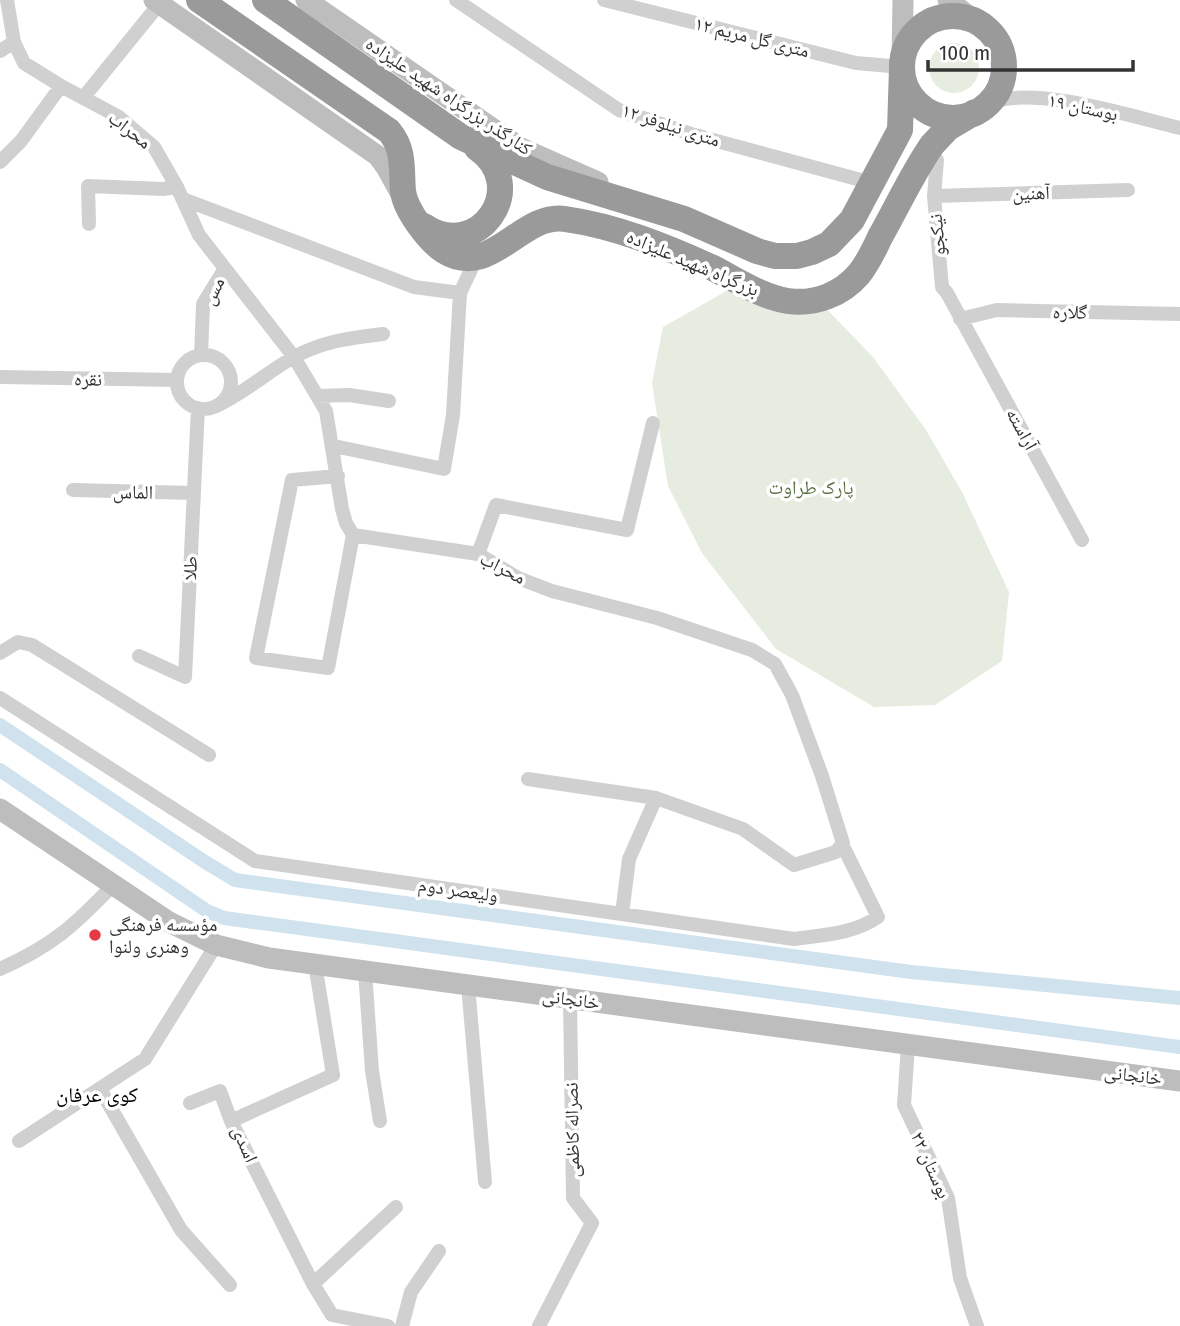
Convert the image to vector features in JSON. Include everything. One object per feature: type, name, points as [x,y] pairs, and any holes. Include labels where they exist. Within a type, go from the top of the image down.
[{"type":"highway","points":[[199,0],[389,131],[401,151],[403,190],[413,214],[433,242],[446,252],[465,258],[477,257]]},
{"type":"highway","name":"بزرگراه شهید علیزاده","points":[[265,0],[461,137],[558,181],[673,215],[775,256],[808,253],[825,246],[847,226],[900,130],[902,65]]},
{"type":"highway","points":[[955,16],[975,21],[994,37],[1003,58],[1001,81],[996,94],[981,108],[961,117],[947,117],[925,109],[910,94],[903,80],[902,65],[909,39],[929,22],[955,16]]},
{"type":"highway","name":"بزرگراه شهید علیزاده","points":[[477,257],[491,253],[538,224],[553,219],[565,219],[613,230],[668,249],[778,299],[796,302],[815,300],[839,291],[861,272],[928,151],[948,128],[981,108]]},
{"type":"highway","points":[[413,214],[436,233],[459,235],[481,227],[496,209],[500,190],[497,171],[486,155],[461,137]]},
{"type":"main road","name":"کنارگذر بزرگراه شهید علیزاده","points":[[306,0],[521,148],[673,215]]},
{"type":"main road","points":[[902,65],[903,0]]},
{"type":"main road","points":[[948,0],[975,21]]},
{"type":"main road","points":[[155,4],[378,156],[413,214]]},
{"type":"main road","name":"خانجانی","points":[[0,809],[169,922],[216,945],[269,958],[1180,1081]]},
{"type":"street","name":"محراب","points":[[7,0],[14,42],[24,63],[119,117],[155,147],[199,235],[294,357],[326,411],[345,523],[352,535],[478,554],[518,578],[552,591],[669,622],[751,650],[775,664],[796,706],[822,776],[842,844]]},
{"type":"street","name":"۱۲ متری نیلوفر","points":[[456,0],[619,110],[691,134],[872,183]]},
{"type":"street","name":"۱۲ متری گل مریم","points":[[604,0],[856,64],[902,65]]},
{"type":"street","points":[[83,98],[155,4]]},
{"type":"street","points":[[0,51],[14,42]]},
{"type":"street","points":[[0,162],[21,141],[61,86]]},
{"type":"street","name":"بوستان ۱۹","points":[[981,108],[1008,98],[1052,99],[1180,128]]},
{"type":"street","name":"نیکجو","points":[[928,151],[937,160],[934,196],[942,287],[960,319]]},
{"type":"street","points":[[89,225],[88,186],[163,189],[180,193],[414,287],[460,293]]},
{"type":"street","name":"آهنین","points":[[934,196],[1128,190]]},
{"type":"street","points":[[334,446],[444,469],[453,415],[460,293],[477,257]]},
{"type":"street","name":"مس","points":[[201,355],[203,304],[224,270]]},
{"type":"street","name":"گلاره","points":[[960,319],[997,310],[1180,314]]},
{"type":"street","name":"آراسته","points":[[960,319],[1082,540]]},
{"type":"street","points":[[216,406],[229,392],[231,383],[227,367],[215,357],[201,355],[184,363],[177,380],[180,395],[198,408],[216,406],[236,397],[294,357],[333,340],[383,334]]},
{"type":"street","name":"نقره","points":[[0,377],[177,380]]},
{"type":"street","points":[[317,396],[349,395],[389,401]]},
{"type":"street","name":"طلا","points":[[139,656],[185,677],[198,408]]},
{"type":"street","points":[[478,554],[496,505],[627,530],[653,423]]},
{"type":"street","points":[[338,476],[292,480],[256,658],[328,668],[352,535]]},
{"type":"street","name":"الماس","points":[[73,491],[194,493]]},
{"type":"street","points":[[0,653],[18,642],[32,645],[209,755]]},
{"type":"street","name":"ولیعصر دوم","points":[[0,698],[255,861],[794,939],[842,932],[867,924],[877,917],[842,844]]},
{"type":"street","points":[[528,779],[656,798],[743,829],[794,865],[836,852],[842,844]]},
{"type":"street","points":[[622,914],[629,859],[656,798]]},
{"type":"street","points":[[0,969],[48,946],[77,923],[113,885]]},
{"type":"street","points":[[19,1141],[145,1059],[216,945]]},
{"type":"street","name":"اسدی","points":[[316,964],[333,1075],[231,1121],[313,1284],[328,1321]]},
{"type":"street","points":[[365,971],[372,1071],[380,1121]]},
{"type":"street","points":[[468,985],[485,1182]]},
{"type":"street","name":"نصراله کاظمی","points":[[540,1326],[592,1223],[573,1198],[570,999]]},
{"type":"street","name":"بوستان ۲۲","points":[[908,1045],[904,1105],[948,1198],[960,1278],[977,1326]]},
{"type":"street","points":[[100,1089],[181,1230],[230,1285]]},
{"type":"street","points":[[190,1103],[220,1091],[231,1121]]},
{"type":"street","points":[[313,1284],[396,1207]]},
{"type":"street","points":[[402,1326],[411,1292],[439,1251]]},
{"type":"street","points":[[328,1321],[388,1326]]},
{"type":"green space","points":[[954,43],[972,50],[979,68],[972,86],[954,93],[936,86],[929,68],[936,50]]},
{"type":"green space","name":"پارک طراوت","points":[[737,285],[815,297],[873,357],[926,430],[962,492],[1009,592],[1002,661],[935,705],[874,707],[776,649],[702,553],[668,486],[652,383],[663,327]]},
{"type":"waterway","points":[[0,725],[235,880],[911,972],[1180,998]]},
{"type":"waterway","points":[[0,770],[207,911],[224,918],[1180,1047]]},
{"type":"place","name":"مؤسسه فرهنگی وهنری ولنوا","points":[[95,935]]},
{"type":"district","name":"کوی عرفان","points":[[97,1095]]}]
